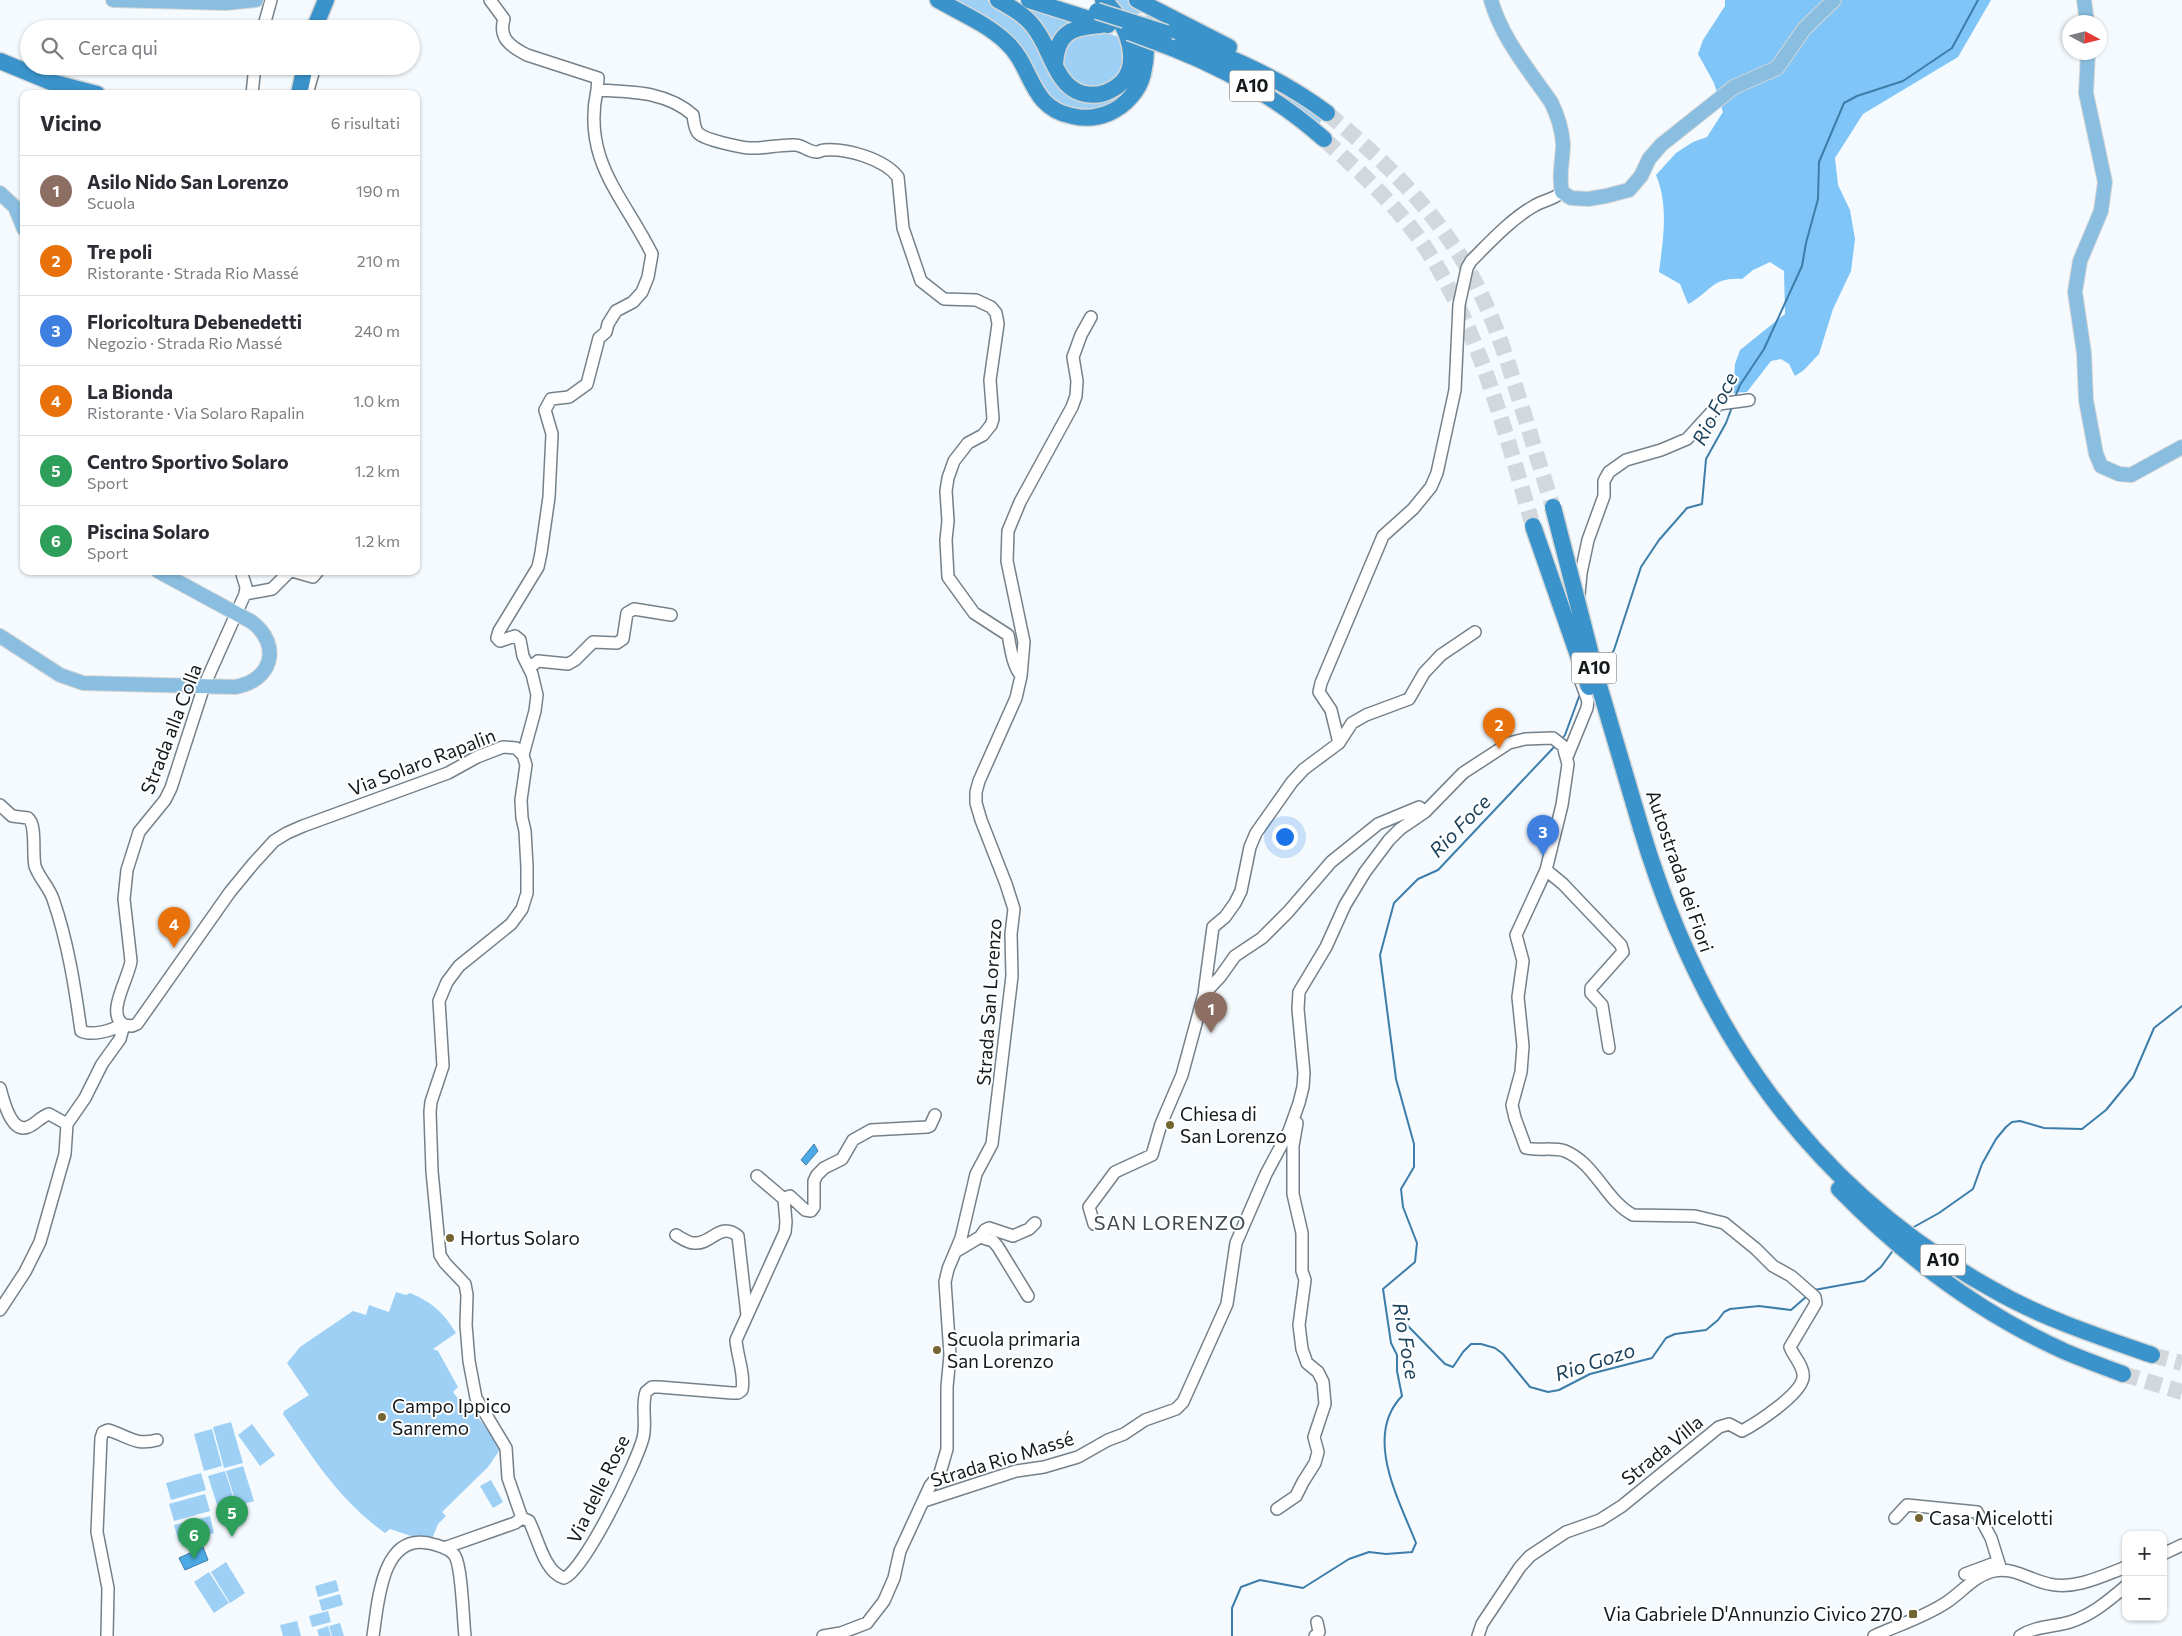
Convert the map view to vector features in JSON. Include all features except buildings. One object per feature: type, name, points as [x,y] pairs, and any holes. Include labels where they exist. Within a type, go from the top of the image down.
[{"type":"highway","points":[[318,20],[326,0]]},
{"type":"highway","points":[[938,0],[1002,38],[1017,54],[1033,87],[1043,100],[1058,112],[1078,118],[1099,117],[1117,110],[1139,85],[1145,64],[1145,36],[1143,26],[1133,22]]},
{"type":"highway","points":[[998,0],[1018,11],[1035,28],[1059,73],[1069,86],[1084,94],[1100,95],[1121,83],[1129,67],[1130,42],[1119,17],[1100,5]]},
{"type":"highway","name":"A10","points":[[1029,0],[1108,25],[1236,60],[1276,79],[1306,97],[1327,113]]},
{"type":"highway","name":"A10","points":[[1062,0],[1100,5],[1168,40],[1253,87],[1283,106],[1324,139]]},
{"type":"highway","points":[[1137,0],[1248,57],[1276,79]]},
{"type":"highway","points":[[1055,64],[1060,42],[1069,31],[1082,26],[1108,25]]},
{"type":"highway","points":[[0,61],[20,69]]},
{"type":"highway","points":[[34,75],[51,82],[82,90]]},
{"type":"highway","points":[[300,90],[304,75]]},
{"type":"highway","name":"Autostrada dei Fiori","points":[[1553,507],[1637,830],[1652,897],[1688,981],[1723,1044],[1826,1177],[1887,1236],[1948,1285],[1993,1313],[2039,1339],[2123,1374]]},
{"type":"highway","name":"Autostrada dei Fiori","points":[[1533,526],[1637,830]]},
{"type":"highway","name":"Autostrada dei Fiori","points":[[1771,1106],[1855,1191],[1889,1220],[1955,1268],[2032,1310],[2074,1328],[2152,1355]]},
{"type":"main road","points":[[113,0],[226,3],[256,0]]},
{"type":"main road","points":[[1491,0],[1504,34],[1551,102],[1557,114],[1562,130],[1563,146],[1559,178],[1562,192],[1571,198],[1606,196],[1629,190],[1641,176],[1649,159],[1668,139],[1734,87],[1777,68],[1804,29],[1834,0]]},
{"type":"main road","points":[[2084,0],[2086,15]]},
{"type":"main road","points":[[2088,60],[2086,93],[2105,182],[2101,211],[2080,261],[2075,292],[2084,353],[2086,400],[2096,454],[2101,466],[2119,474],[2130,475],[2182,448]]},
{"type":"main road","points":[[0,193],[14,207],[20,220]]},
{"type":"main road","points":[[0,636],[60,675],[90,684],[235,687],[246,685],[256,680],[264,672],[269,661],[268,644],[261,629],[236,613],[165,575]]},
{"type":"street","points":[[265,20],[271,0]]},
{"type":"street","points":[[326,20],[335,0]]},
{"type":"street","points":[[490,0],[504,19],[501,29],[503,36],[517,50],[527,56],[598,78],[598,90],[594,104],[593,128],[595,144],[604,170],[652,254],[651,264],[642,292],[633,302],[616,311],[608,324],[606,332],[599,338],[587,384],[569,397],[551,399],[545,410],[552,434],[549,497],[541,553],[538,567],[499,631],[498,638],[500,641],[515,636],[520,640],[523,656],[538,695],[536,711],[523,755]]},
{"type":"street","points":[[252,90],[254,75]]},
{"type":"street","points":[[308,90],[312,75]]},
{"type":"street","points":[[598,90],[644,93],[678,104],[693,114],[694,127],[699,134],[712,139],[750,148],[792,144],[817,152],[825,150],[851,153],[874,159],[894,171],[898,177],[903,228],[921,281],[944,299],[976,300],[991,307],[996,313],[997,331],[990,380],[992,425],[983,435],[968,444],[954,462],[948,478],[946,491],[948,577],[974,613],[1008,635],[1016,670],[1021,676]]},
{"type":"street","points":[[1339,743],[1331,710],[1319,692],[1321,683],[1383,536],[1413,509],[1431,487],[1437,473],[1455,390],[1458,313],[1467,268],[1475,256],[1510,224],[1534,206],[1555,198],[1562,192]]},
{"type":"street","name":"Strada San Lorenzo","points":[[823,1636],[841,1633],[867,1623],[875,1614],[889,1591],[900,1551],[930,1486],[940,1473],[947,1449],[947,1387],[950,1355],[945,1282],[948,1269],[961,1238],[976,1174],[992,1144],[995,1132],[1012,976],[1011,934],[1014,909],[976,803],[978,780],[1016,698],[1021,676],[1024,642],[1007,561],[1008,531],[1020,502],[1072,407],[1076,396],[1077,381],[1073,357],[1081,335],[1091,317]]},
{"type":"street","points":[[1609,1048],[1602,1005],[1591,993],[1591,988],[1622,952],[1621,945],[1546,870],[1562,805],[1568,764],[1565,752],[1588,701],[1576,668],[1574,641],[1580,573],[1588,540],[1604,496],[1604,481],[1609,472],[1626,460],[1660,450],[1687,439],[1719,404],[1748,400]]},
{"type":"street","points":[[242,575],[246,587],[245,594],[272,589],[287,575]]},
{"type":"street","name":"Strada alla Colla","points":[[122,1025],[116,1016],[117,1002],[130,971],[131,961],[124,899],[127,870],[139,832],[165,800],[177,774],[204,686],[245,594]]},
{"type":"street","points":[[529,668],[538,661],[568,664],[575,660],[593,642],[617,643],[623,639],[627,613],[634,609],[671,615]]},
{"type":"street","points":[[1094,1224],[1089,1207],[1114,1172],[1152,1155],[1161,1124],[1182,1075],[1204,994],[1213,927],[1235,904],[1241,890],[1250,847],[1256,833],[1292,782],[1304,769],[1339,743],[1352,724],[1366,715],[1408,699],[1424,673],[1441,654],[1475,632]]},
{"type":"street","name":"Strada Rio Massé","points":[[924,1500],[1016,1472],[1044,1467],[1078,1457],[1108,1440],[1124,1434],[1146,1420],[1176,1409],[1183,1402],[1227,1304],[1236,1243],[1266,1174],[1295,1116],[1304,1087],[1298,1009],[1299,992],[1326,948],[1345,905],[1365,872],[1400,829],[1425,812],[1463,773],[1509,743],[1525,739],[1553,738],[1565,752]]},
{"type":"street","name":"Via Solaro Rapalin","points":[[122,1025],[132,1026],[137,1024],[230,892],[274,841],[303,826],[448,773],[477,757],[503,747],[516,748],[523,755],[526,765],[521,800],[527,849],[527,893],[522,909],[511,924],[459,966],[446,982],[439,1001],[442,1066],[431,1102],[430,1112],[432,1171],[440,1255],[465,1284],[469,1361],[476,1398],[506,1448],[508,1478],[522,1518]]},
{"type":"street","points":[[0,805],[8,814],[28,818],[33,825],[33,855],[36,868],[53,899],[73,980],[81,1031],[93,1033],[122,1025],[120,1039],[102,1064],[85,1098],[67,1124],[65,1154],[40,1242],[25,1272],[0,1310]]},
{"type":"street","points":[[1204,994],[1220,977],[1235,956],[1262,938],[1288,912],[1331,862],[1378,824],[1419,807],[1425,812]]},
{"type":"street","name":"Strada Villa","points":[[1478,1636],[1482,1624],[1492,1608],[1520,1566],[1530,1556],[1566,1532],[1600,1520],[1622,1506],[1719,1427],[1730,1424],[1742,1430],[1766,1416],[1793,1393],[1803,1378],[1802,1370],[1790,1346],[1816,1303],[1811,1294],[1791,1276],[1773,1266],[1756,1249],[1724,1223],[1695,1216],[1633,1215],[1624,1210],[1585,1163],[1564,1151],[1526,1148],[1512,1105],[1521,1072],[1523,1046],[1518,997],[1523,961],[1516,935],[1546,870]]},
{"type":"street","points":[[0,1088],[9,1116],[21,1128],[28,1128],[42,1116],[49,1114],[67,1124]]},
{"type":"street","points":[[757,1176],[784,1199],[790,1196],[805,1210],[811,1211],[814,1207],[814,1181],[817,1175],[824,1168],[842,1160],[853,1140],[871,1130],[927,1127],[930,1126],[935,1115]]},
{"type":"street","points":[[1277,1509],[1296,1496],[1302,1482],[1315,1463],[1318,1452],[1314,1437],[1325,1404],[1323,1382],[1318,1372],[1307,1363],[1302,1349],[1299,1325],[1305,1280],[1302,1271],[1302,1233],[1293,1194],[1293,1146],[1298,1126],[1295,1116]]},
{"type":"street","name":"Via delle Rose","points":[[522,1518],[529,1521],[546,1560],[555,1573],[564,1578],[570,1576],[584,1558],[635,1461],[644,1436],[646,1392],[652,1387],[738,1393],[742,1390],[743,1384],[736,1353],[736,1340],[785,1232],[784,1199]]},
{"type":"street","points":[[955,1252],[980,1237],[989,1228],[1013,1236],[1023,1233],[1035,1223]]},
{"type":"street","points":[[676,1235],[696,1244],[725,1230],[732,1231],[738,1236],[747,1316]]},
{"type":"street","points":[[980,1237],[992,1241],[998,1247],[1028,1296]]},
{"type":"street","points":[[107,1636],[108,1588],[97,1532],[101,1438],[104,1432],[108,1430],[136,1442],[146,1443],[157,1440]]},
{"type":"street","points":[[1895,1518],[1907,1505],[1978,1512],[1992,1538],[2000,1566]]},
{"type":"street","points":[[444,1548],[522,1518]]},
{"type":"street","points":[[373,1636],[386,1570],[393,1555],[402,1546],[416,1543],[444,1548],[454,1555],[458,1565],[465,1636]]},
{"type":"street","points":[[2167,1553],[2180,1551]]},
{"type":"street","points":[[1874,1636],[1927,1613],[1946,1602],[1986,1573],[2000,1566]]},
{"type":"street","points":[[1965,1574],[2000,1566],[2049,1584],[2065,1586],[2082,1583],[2122,1569]]},
{"type":"street","points":[[2020,1636],[2035,1629],[2070,1622],[2098,1610],[2122,1589]]},
{"type":"street","points":[[1315,1636],[1319,1632],[1317,1622]]},
{"type":"shaded area","points":[[945,0],[987,0],[1025,22],[1057,80],[1109,97],[1135,43],[1142,45],[1132,91],[1095,115],[1051,104],[1030,71]]},
{"type":"shaded area","points":[[1013,0],[1083,21],[1054,46]]},
{"type":"shaded area","points":[[1111,0],[1129,0],[1193,32],[1148,21],[1145,12],[1136,14],[1137,17],[1123,13]]},
{"type":"shaded area","points":[[1725,0],[1991,0],[1958,57],[1863,114],[1835,158],[1838,185],[1850,210],[1855,239],[1851,271],[1833,309],[1819,354],[1804,370],[1795,376],[1789,364],[1781,359],[1771,361],[1747,392],[1733,393],[1735,364],[1740,350],[1785,314],[1784,271],[1770,262],[1753,270],[1742,279],[1724,280],[1712,286],[1688,304],[1680,284],[1659,272],[1664,211],[1663,199],[1656,175],[1676,153],[1693,142],[1707,137],[1723,112],[1714,83],[1698,54],[1703,40],[1725,6]]},
{"type":"shaded area","points":[[1105,32],[1124,39],[1123,71],[1101,86],[1089,89],[1082,87],[1074,82],[1061,64],[1064,45],[1073,35]]},
{"type":"shaded area","points":[[1276,90],[1295,96],[1325,115],[1318,125],[1290,105]]},
{"type":"shaded area","points":[[814,1144],[818,1151],[806,1165],[801,1160]]},
{"type":"shaded area","name":"Campo Ippico Sanremo","points":[[396,1292],[406,1295],[410,1293],[425,1300],[442,1314],[456,1333],[433,1349],[438,1351],[458,1387],[453,1392],[464,1407],[469,1405],[501,1448],[488,1467],[442,1512],[446,1516],[438,1524],[432,1539],[414,1537],[390,1529],[385,1533],[369,1521],[328,1478],[283,1414],[284,1411],[309,1395],[287,1363],[300,1347],[353,1311],[366,1315],[369,1305],[389,1312]]},
{"type":"shaded area","points":[[231,1422],[243,1463],[224,1468],[213,1427]]},
{"type":"shaded area","points":[[252,1424],[275,1455],[260,1466],[238,1435]]},
{"type":"shaded area","points":[[212,1429],[222,1466],[204,1471],[194,1434]]},
{"type":"shaded area","points":[[243,1466],[254,1501],[237,1506],[226,1471]]},
{"type":"shaded area","points":[[225,1471],[236,1506],[219,1511],[208,1476]]},
{"type":"shaded area","points":[[201,1473],[206,1490],[171,1500],[166,1483]]},
{"type":"shaded area","points":[[491,1480],[503,1502],[493,1508],[480,1486]]},
{"type":"shaded area","points":[[205,1494],[210,1511],[174,1521],[169,1504]]},
{"type":"shaded area","points":[[210,1516],[214,1533],[179,1542],[174,1525]]},
{"type":"shaded area","points":[[203,1547],[208,1560],[185,1570],[179,1558]]},
{"type":"shaded area","points":[[226,1562],[245,1593],[230,1603],[211,1572]]},
{"type":"shaded area","points":[[209,1572],[229,1603],[214,1613],[194,1582]]},
{"type":"shaded area","points":[[336,1580],[339,1591],[318,1597],[315,1586]]},
{"type":"shaded area","points":[[340,1594],[343,1605],[322,1611],[319,1600]]},
{"type":"shaded area","points":[[328,1611],[331,1622],[312,1627],[309,1616]]},
{"type":"shaded area","points":[[297,1621],[301,1636],[283,1636],[280,1625]]},
{"type":"shaded area","points":[[340,1623],[344,1636],[332,1636],[329,1626]]},
{"type":"shaded area","points":[[328,1626],[331,1636],[319,1636],[317,1630]]},
{"type":"waterway","name":"Rio Foce","points":[[1735,397],[1740,385],[1764,349],[1802,266],[1818,199],[1819,162],[1844,103],[1857,96],[1903,81],[1952,48],[1978,0]]},
{"type":"waterway","name":"Rio Foce","points":[[1602,667],[1614,650],[1641,567],[1659,540],[1687,508],[1702,504],[1706,459],[1726,423],[1732,407]]},
{"type":"waterway","name":"Rio Foce","points":[[1561,740],[1565,735],[1580,694]]},
{"type":"waterway","name":"Rio Foce","points":[[1232,1636],[1232,1608],[1241,1587],[1260,1580],[1303,1588],[1349,1559],[1369,1552],[1386,1554],[1412,1552],[1416,1543],[1394,1488],[1385,1449],[1385,1430],[1391,1412],[1402,1396],[1397,1371],[1397,1355],[1391,1343],[1383,1289],[1415,1262],[1417,1243],[1403,1207],[1401,1189],[1414,1167],[1414,1144],[1396,1079],[1380,955],[1394,903],[1418,879],[1438,870],[1556,745]]},
{"type":"waterway","name":"Rio Gozo","points":[[1912,1228],[1939,1213],[1973,1189],[1982,1164],[1996,1139],[2012,1122],[2020,1121],[2044,1128],[2082,1129],[2106,1110],[2133,1077],[2154,1028],[2182,1006]]},
{"type":"waterway","name":"Rio Gozo","points":[[1814,1290],[1864,1281],[1881,1267],[1894,1249]]},
{"type":"waterway","name":"Rio Gozo","points":[[1407,1325],[1445,1364],[1453,1367],[1471,1344],[1481,1344],[1495,1348],[1503,1354],[1530,1387],[1548,1392],[1559,1390],[1590,1374],[1652,1358],[1666,1338],[1675,1334],[1706,1330],[1724,1312],[1730,1309],[1759,1306],[1791,1310],[1807,1296]]},
{"type":"tunnel","points":[[1327,113],[1383,163],[1418,199],[1462,259],[1480,292],[1501,343],[1553,507]]},
{"type":"tunnel","points":[[1324,139],[1363,175],[1399,213],[1421,241],[1441,274],[1459,308],[1488,379],[1533,526]]},
{"type":"tunnel","points":[[2152,1355],[2182,1363]]},
{"type":"tunnel","points":[[2123,1374],[2182,1392]]},
{"type":"place","name":"Tre poli","points":[[1499,749]]},
{"type":"place","name":"Floricoltura Debenedetti","points":[[1543,856]]},
{"type":"place","name":"La Bionda","points":[[174,948]]},
{"type":"place","name":"Asilo Nido San Lorenzo","points":[[1211,1033]]},
{"type":"place","name":"Chiesa di San Lorenzo","points":[[1170,1125]]},
{"type":"place","name":"Hortus Solaro","points":[[450,1238]]},
{"type":"place","name":"Scuola primaria San Lorenzo","points":[[937,1350]]},
{"type":"place","name":"Campo Ippico Sanremo","points":[[382,1417]]},
{"type":"place","name":"Casa Micelotti","points":[[1919,1518]]},
{"type":"place","name":"Centro Sportivo Solaro","points":[[232,1537]]},
{"type":"place","name":"Piscina Solaro","points":[[194,1559]]},
{"type":"place","name":"Via Gabriele D'Annunzio Civico 270","points":[[1913,1614]]},
{"type":"district","name":"SAN LORENZO","points":[[1170,1223]]}]
